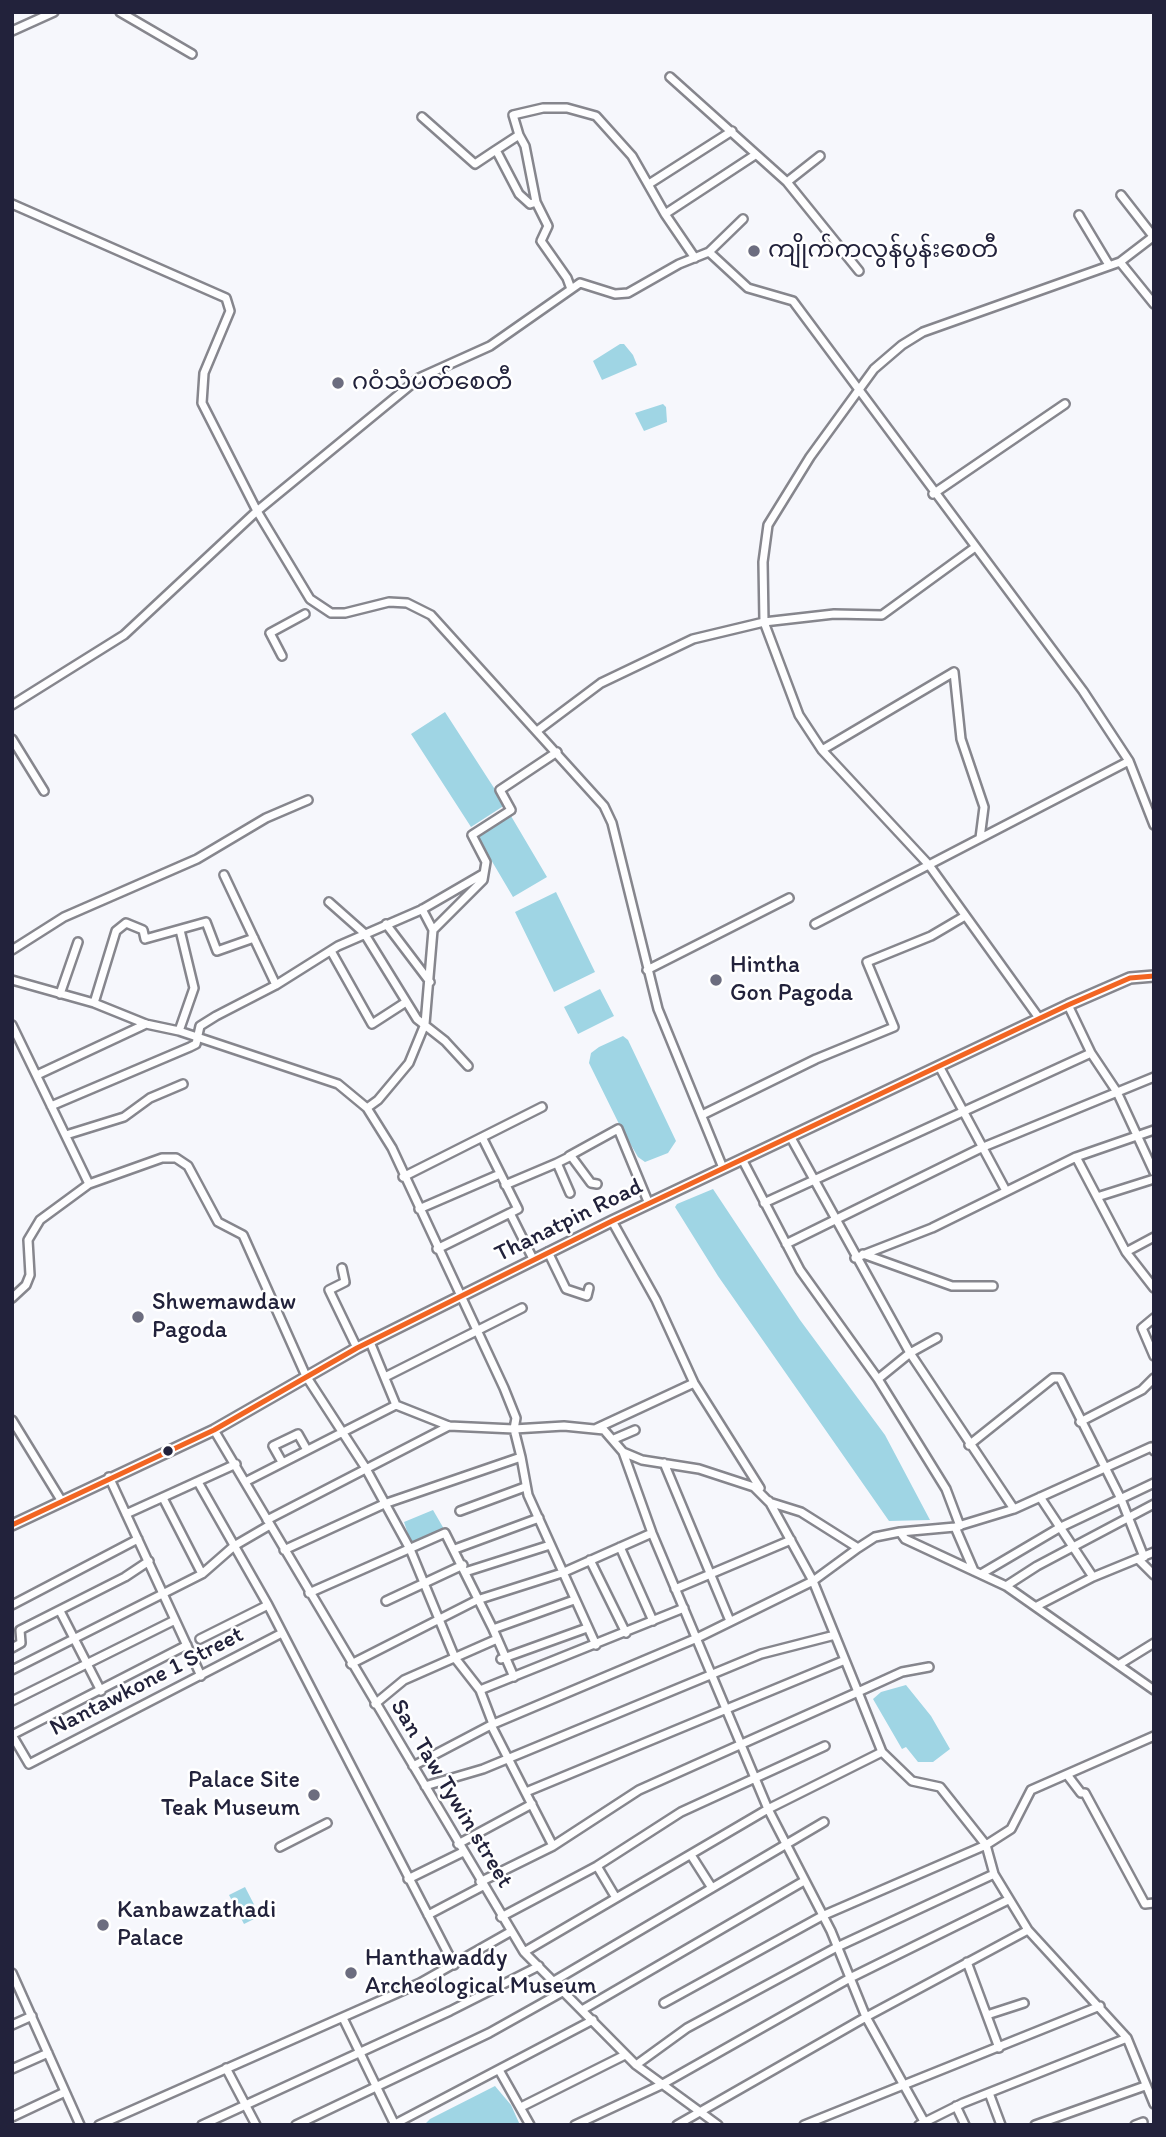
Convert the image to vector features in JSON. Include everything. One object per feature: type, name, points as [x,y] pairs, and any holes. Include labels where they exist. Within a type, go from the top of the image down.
[{"type":"main road","name":"Thanatpin Road","points":[[12,1525],[108,1477],[214,1430],[357,1348],[612,1221],[1039,1018],[1130,978],[1154,976]]},
{"type":"street","points":[[12,31],[54,12]]},
{"type":"street","points":[[120,12],[192,54]]},
{"type":"street","points":[[670,77],[787,182],[859,271]]},
{"type":"street","points":[[571,289],[567,278],[541,241],[548,226],[536,202],[525,146],[513,115],[543,108],[567,108],[596,116],[620,139],[695,258]]},
{"type":"street","points":[[422,117],[475,164],[519,135]]},
{"type":"street","points":[[649,184],[732,131]]},
{"type":"street","points":[[495,150],[519,194],[530,204],[536,202]]},
{"type":"street","points":[[665,214],[755,155]]},
{"type":"street","points":[[787,182],[820,156]]},
{"type":"street","points":[[1039,1018],[929,865],[822,750],[799,715],[764,622],[762,562],[768,525],[810,457],[874,369],[923,332],[1120,262],[1154,236],[1121,195]]},
{"type":"street","points":[[12,204],[226,298],[230,311],[204,373],[202,403],[257,511],[311,600],[331,613],[345,613],[389,602],[407,603],[431,615],[604,806],[612,823],[658,1009],[723,1168]]},
{"type":"street","points":[[1079,215],[1109,265]]},
{"type":"street","points":[[12,705],[124,635],[257,511],[419,378],[489,346],[580,283],[615,294],[628,293],[709,252],[743,219]]},
{"type":"street","points":[[709,252],[748,288],[793,301],[933,494],[1083,691],[1129,761],[1154,825]]},
{"type":"street","points":[[1120,262],[1154,304]]},
{"type":"street","points":[[933,494],[1065,404]]},
{"type":"street","points":[[537,732],[601,683],[693,639],[764,622],[834,614],[882,615],[974,548]]},
{"type":"street","points":[[282,656],[270,633],[304,615],[311,600]]},
{"type":"street","points":[[822,750],[954,672],[961,739],[984,807],[980,838]]},
{"type":"street","points":[[12,739],[44,791]]},
{"type":"street","points":[[433,930],[483,880],[485,862],[472,835],[511,810],[500,790],[557,752]]},
{"type":"street","points":[[815,924],[1129,761]]},
{"type":"street","points":[[12,950],[64,917],[197,859],[266,818],[308,800]]},
{"type":"street","points":[[51,1105],[196,1044],[200,1026],[216,1016],[276,985],[331,951],[422,909],[483,874]]},
{"type":"street","points":[[224,875],[276,985]]},
{"type":"street","points":[[647,971],[789,898]]},
{"type":"street","points":[[329,902],[364,934],[417,1019],[425,1023],[468,1066]]},
{"type":"street","points":[[367,1108],[378,1100],[409,1063],[425,1023],[433,930],[422,909]]},
{"type":"street","points":[[702,1115],[816,1059],[894,1027],[867,962],[931,936],[965,916]]},
{"type":"street","points":[[94,1003],[116,931],[126,923],[143,930],[145,939],[206,922],[217,951],[254,937]]},
{"type":"street","points":[[387,924],[430,983]]},
{"type":"street","points":[[179,1031],[194,988],[180,930]]},
{"type":"street","points":[[60,994],[78,942]]},
{"type":"street","points":[[331,951],[372,1024],[406,1002]]},
{"type":"street","points":[[12,980],[94,1003],[146,1024],[179,1031],[338,1084],[367,1108],[392,1148],[403,1177],[477,1329],[516,1418],[514,1429],[525,1487],[596,1645]]},
{"type":"street","points":[[1068,1005],[1091,1053],[1117,1092],[1154,1172]]},
{"type":"street","points":[[37,1075],[146,1024]]},
{"type":"street","points":[[12,1026],[89,1184]]},
{"type":"street","points":[[764,1203],[963,1109],[1028,1083],[1091,1053]]},
{"type":"street","points":[[939,1066],[1005,1189]]},
{"type":"street","points":[[786,1244],[981,1148],[1154,1077]]},
{"type":"street","points":[[66,1135],[124,1117],[150,1098],[183,1084]]},
{"type":"street","points":[[403,1177],[484,1139],[542,1107]]},
{"type":"street","points":[[505,1185],[557,1163],[618,1129],[649,1204]]},
{"type":"street","points":[[855,1258],[932,1228],[1005,1189],[1076,1157],[1136,1134],[1154,1130]]},
{"type":"street","points":[[790,1136],[815,1178],[855,1258],[891,1314],[911,1353],[969,1445],[1014,1509]]},
{"type":"street","points":[[438,1249],[518,1209],[484,1139]]},
{"type":"street","points":[[569,1156],[591,1183],[597,1184]]},
{"type":"street","points":[[1076,1157],[1126,1252],[1154,1288]]},
{"type":"street","points":[[12,1298],[26,1285],[30,1275],[26,1251],[33,1227],[89,1184],[162,1158],[176,1158],[188,1166],[218,1222],[243,1235],[306,1376],[365,1467],[410,1549],[455,1658],[480,1690],[507,1758],[553,1846]]},
{"type":"street","points":[[742,1159],[816,1295],[878,1379],[946,1489],[958,1527],[978,1573]]},
{"type":"street","points":[[557,1163],[570,1193]]},
{"type":"street","points":[[419,1209],[500,1174]]},
{"type":"street","points":[[1097,1197],[1154,1179]]},
{"type":"street","points":[[510,1213],[533,1259]]},
{"type":"street","points":[[612,1221],[656,1300],[694,1383],[769,1502],[813,1581],[882,1752],[912,1781],[940,1787],[986,1845],[994,1874],[1028,1930],[1127,2038],[1154,2104]]},
{"type":"street","points":[[1126,1252],[1154,1237]]},
{"type":"street","points":[[548,1252],[566,1289],[587,1296],[589,1288]]},
{"type":"street","points":[[863,1254],[952,1286],[993,1286]]},
{"type":"street","points":[[342,1268],[345,1282],[329,1290],[357,1348]]},
{"type":"street","points":[[385,1377],[522,1308]]},
{"type":"street","points":[[1154,1318],[1142,1328],[1154,1356]]},
{"type":"street","points":[[878,1379],[911,1353],[937,1338]]},
{"type":"street","points":[[370,1342],[396,1405],[449,1426],[514,1429],[564,1426],[607,1431],[614,1439],[623,1452],[652,1533],[768,1809],[837,1947],[866,2017],[923,2124],[956,2106],[1127,2038]]},
{"type":"street","points":[[969,1445],[1053,1378],[1060,1378],[1121,1499],[1141,1559],[1154,1575]]},
{"type":"street","points":[[1080,1422],[1142,1390],[1154,1378]]},
{"type":"street","points":[[594,1429],[694,1383]]},
{"type":"street","points":[[246,1482],[396,1405]]},
{"type":"street","points":[[12,1420],[61,1500]]},
{"type":"street","points":[[12,1671],[165,1595],[202,1574],[234,1546],[268,1523],[365,1467],[449,1426]]},
{"type":"street","name":"San Taw Tywin street","points":[[214,1430],[524,1952],[636,2065],[718,2125]]},
{"type":"street","points":[[614,1439],[635,1430]]},
{"type":"street","points":[[282,1462],[273,1446],[298,1434],[307,1450]]},
{"type":"street","points":[[413,1766],[492,1725],[697,1638],[813,1581],[875,1537],[958,1527],[1014,1509],[1151,1447],[1154,1451]]},
{"type":"street","points":[[623,1452],[642,1460],[699,1469],[754,1487],[769,1502],[802,1513],[858,1548]]},
{"type":"street","points":[[284,1550],[384,1504],[521,1457]]},
{"type":"street","points":[[664,1463],[730,1621]]},
{"type":"street","points":[[126,1514],[236,1464]]},
{"type":"street","points":[[108,1477],[201,1676]]},
{"type":"street","points":[[198,1482],[268,1605],[454,1965]]},
{"type":"street","points":[[978,1573],[1059,1528],[1154,1483]]},
{"type":"street","points":[[460,1511],[525,1487]]},
{"type":"street","points":[[1040,1497],[1093,1577]]},
{"type":"street","points":[[163,1498],[202,1574]]},
{"type":"street","points":[[1006,1586],[1071,1547],[1154,1504]]},
{"type":"street","points":[[455,1549],[539,1518]]},
{"type":"street","points":[[900,1532],[905,1539],[1006,1586],[1154,1689]]},
{"type":"street","points":[[309,1593],[445,1533],[493,1629],[502,1658],[514,1677]]},
{"type":"street","points":[[351,1664],[477,1600],[562,1573],[652,1533]]},
{"type":"street","points":[[12,1605],[138,1539]]},
{"type":"street","points":[[676,1589],[791,1540]]},
{"type":"street","points":[[386,1601],[464,1569],[550,1545]]},
{"type":"street","points":[[620,1547],[653,1621]]},
{"type":"street","points":[[1037,1606],[1093,1577],[1154,1552]]},
{"type":"street","points":[[590,1560],[626,1633]]},
{"type":"street","points":[[12,1648],[21,1643],[20,1630],[125,1577],[149,1561]]},
{"type":"street","points":[[493,1629],[574,1600]]},
{"type":"street","points":[[200,1639],[268,1605]]},
{"type":"street","points":[[480,1690],[684,1608]]},
{"type":"street","points":[[60,1611],[101,1691]]},
{"type":"street","points":[[12,1701],[176,1620]]},
{"type":"street","points":[[502,1658],[587,1628]]},
{"type":"street","name":"Nantawkone 1 Street","points":[[12,1735],[29,1764],[282,1633]]},
{"type":"street","points":[[425,1786],[507,1758],[761,1654],[835,1635]]},
{"type":"street","points":[[375,1704],[404,1680],[497,1639]]},
{"type":"street","points":[[1120,1664],[1154,1643]]},
{"type":"street","points":[[12,1735],[187,1645]]},
{"type":"street","points":[[526,1792],[845,1660]]},
{"type":"street","points":[[428,1915],[553,1846],[639,1790],[902,1672],[929,1667]]},
{"type":"street","points":[[664,2003],[822,1916],[986,1845],[1011,1829],[1031,1790],[1154,1736]]},
{"type":"street","points":[[501,1917],[597,1866],[681,1812],[825,1746]]},
{"type":"street","points":[[524,1952],[768,1809],[882,1752]]},
{"type":"street","points":[[1068,1776],[1081,1793],[1086,1793],[1145,1904],[1154,1903]]},
{"type":"street","points":[[458,1844],[532,1804]]},
{"type":"street","points":[[554,1981],[824,1822]]},
{"type":"street","points":[[280,1847],[327,1823]]},
{"type":"street","points":[[408,1879],[463,1852]]},
{"type":"street","points":[[691,1855],[712,1888]]},
{"type":"street","points":[[597,1866],[616,1898]]},
{"type":"street","points":[[636,2065],[687,2028],[837,1947],[994,1874]]},
{"type":"street","points":[[582,2010],[804,1881]]},
{"type":"street","points":[[575,2125],[661,2085],[850,1978],[1008,1900]]},
{"type":"street","points":[[677,2125],[866,2017],[1028,1930]]},
{"type":"street","points":[[99,2125],[343,2018],[454,1965],[510,1932]]},
{"type":"street","points":[[967,1962],[999,2048]]},
{"type":"street","points":[[202,2125],[539,1966]]},
{"type":"street","points":[[13,1976],[80,2125]]},
{"type":"street","points":[[296,2125],[489,2034],[564,1991]]},
{"type":"street","points":[[987,2015],[1024,2003]]},
{"type":"street","points":[[804,2125],[905,2087],[1100,2006]]},
{"type":"street","points":[[12,2025],[32,2016]]},
{"type":"street","points":[[343,2018],[394,2125],[593,2020]]},
{"type":"street","points":[[12,2068],[48,2053]]},
{"type":"street","points":[[521,2107],[625,2055]]},
{"type":"street","points":[[226,2068],[256,2125]]},
{"type":"street","points":[[499,2070],[530,2125]]},
{"type":"street","points":[[1035,2125],[1145,2086]]},
{"type":"street","points":[[12,2117],[65,2092]]},
{"type":"street","points":[[989,2093],[1001,2125]]},
{"type":"street","points":[[956,2106],[965,2125]]},
{"type":"water","points":[[624,344],[633,355],[637,365],[602,380],[593,361]]},
{"type":"water","points":[[663,404],[666,407],[667,422],[644,431],[635,413]]},
{"type":"water","points":[[445,712],[505,805],[471,827],[411,734]]},
{"type":"water","points":[[511,816],[547,877],[513,897],[477,836]]},
{"type":"water","points":[[556,892],[595,972],[554,992],[515,912]]},
{"type":"water","points":[[600,989],[614,1016],[578,1034],[564,1007]]},
{"type":"water","points":[[623,1036],[628,1040],[676,1141],[668,1153],[645,1162],[638,1157],[621,1128],[589,1063],[591,1053]]},
{"type":"water","points":[[713,1189],[800,1320],[885,1435],[930,1520],[889,1521],[718,1276],[675,1207]]},
{"type":"water","points":[[433,1510],[444,1529],[411,1543],[404,1522]]},
{"type":"water","points":[[906,1685],[931,1716],[950,1749],[933,1762],[918,1762],[906,1747],[902,1749],[873,1699],[881,1692]]},
{"type":"water","points":[[245,1887],[260,1916],[244,1924],[229,1895]]},
{"type":"water","points":[[495,2086],[511,2105],[520,2125],[424,2125],[430,2119]]},
{"type":"transit line","points":[[12,1525],[214,1430],[357,1348],[612,1221],[1068,1005],[1130,978],[1154,976]]},
{"type":"place","name":"ကျိုက်ကလွန်ပွန်းစေတီ","points":[[754,251]]},
{"type":"place","name":"ဂဝံသံပတ်စေတီ","points":[[338,383]]},
{"type":"place","name":"Hintha Gon Pagoda","points":[[716,980]]},
{"type":"place","name":"Shwemawdaw Pagoda","points":[[138,1317]]},
{"type":"place","name":"Palace Site Teak Museum","points":[[314,1795]]},
{"type":"place","name":"Kanbawzathadi Palace","points":[[103,1925]]},
{"type":"place","name":"Hanthawaddy Archeological Museum","points":[[351,1973]]}]
